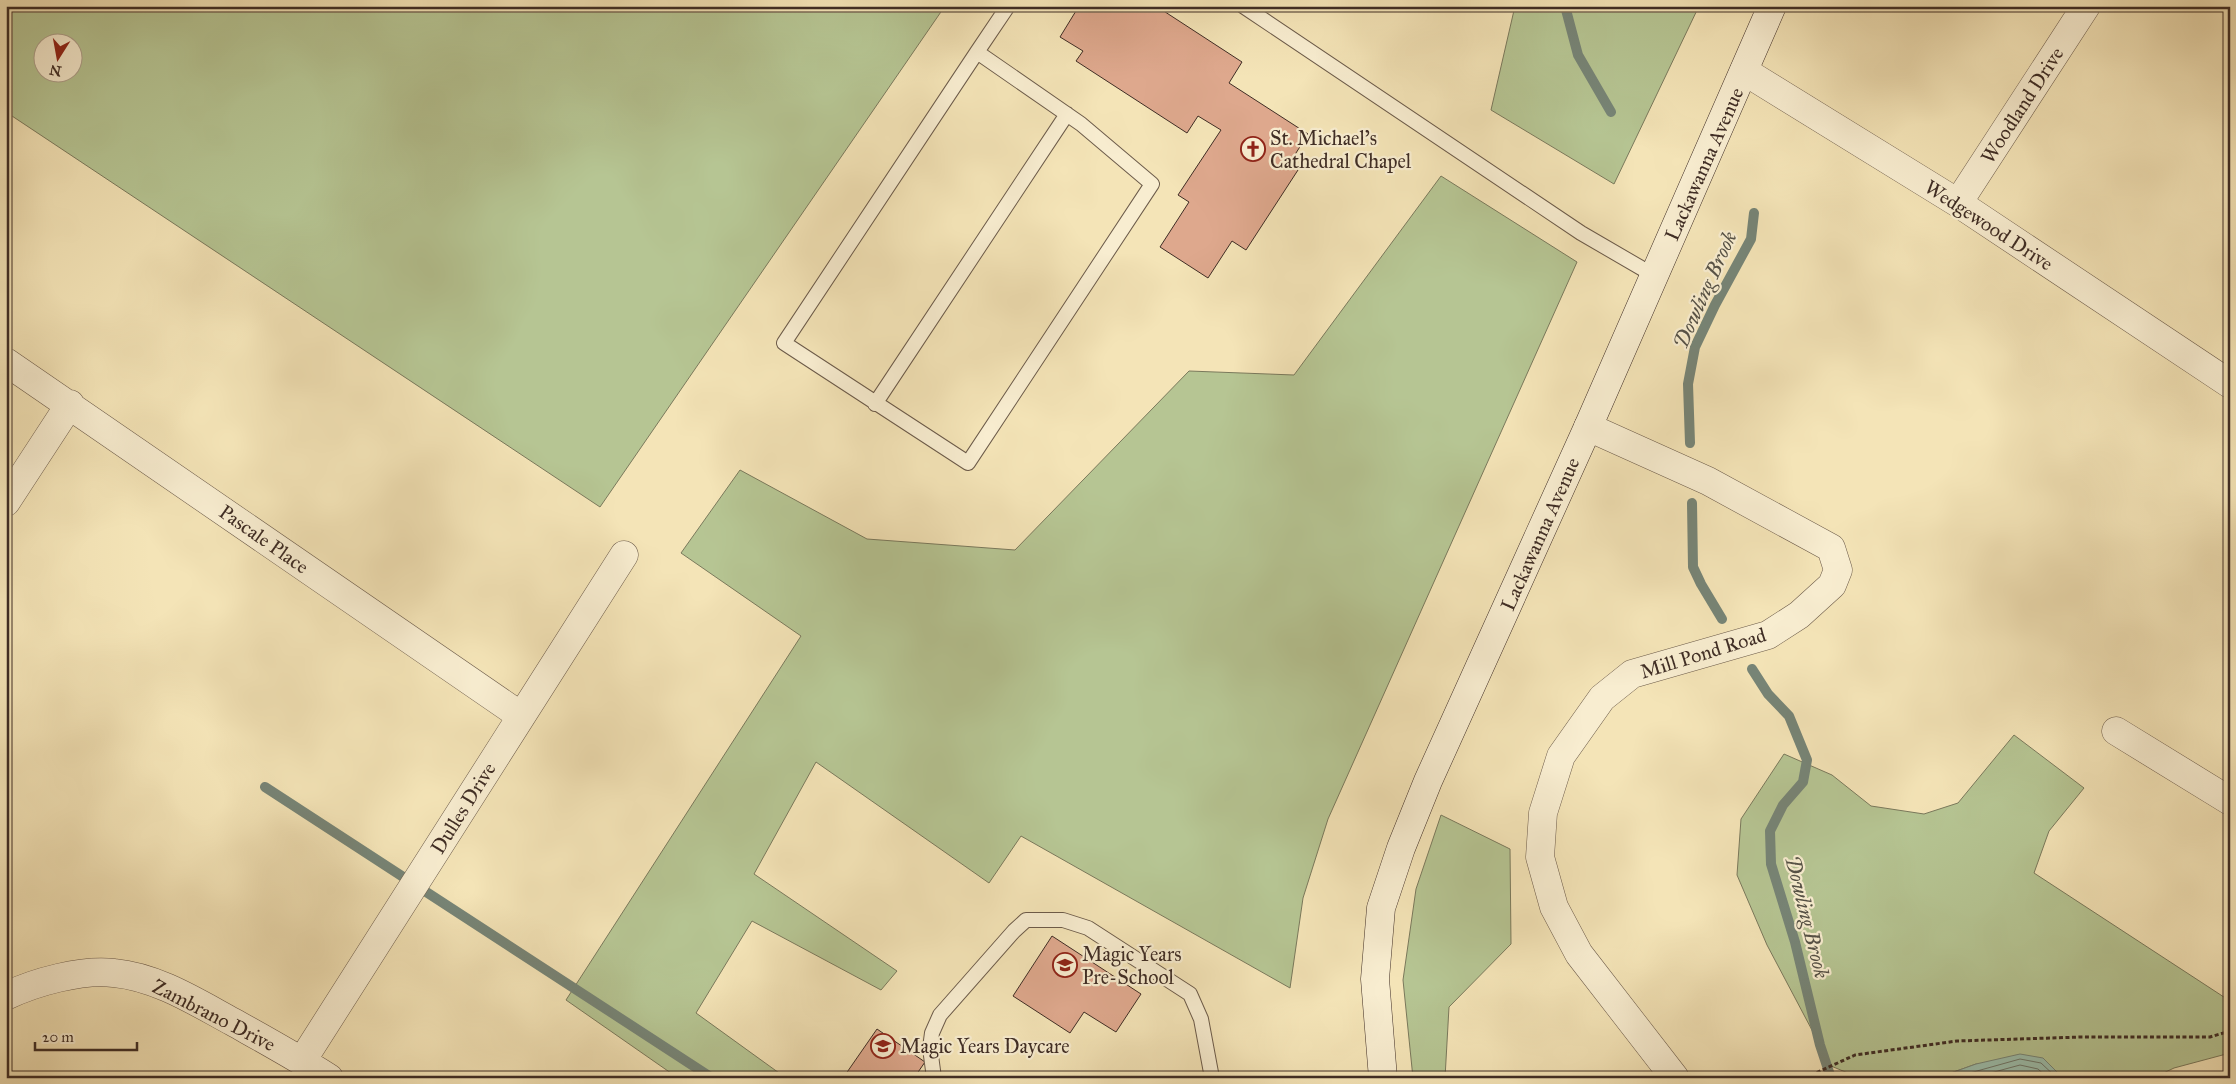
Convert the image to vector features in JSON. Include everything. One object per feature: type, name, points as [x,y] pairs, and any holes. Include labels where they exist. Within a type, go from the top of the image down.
[{"type":"street","name":"Lackawanna Avenue","points":[[1383,1078],[1375,979],[1381,908],[1401,848],[1428,781],[1588,428],[1772,6]]},
{"type":"street","name":"Woodland Drive","points":[[1958,203],[2086,6]]},
{"type":"street","name":"Wedgewood Drive","points":[[1744,71],[1958,203],[2230,384]]},
{"type":"street","name":"Pascale Place","points":[[6,362],[70,404],[521,716]]},
{"type":"street","points":[[6,502],[70,404]]},
{"type":"street","name":"Mill Pond Road","points":[[1588,428],[1708,481],[1831,548],[1838,570],[1832,585],[1806,609],[1768,635],[1632,674],[1602,698],[1561,756],[1543,812],[1540,857],[1554,907],[1579,954],[1675,1078]]},
{"type":"street","name":"Dulles Drive","points":[[302,1061],[624,555]]},
{"type":"street","points":[[2116,731],[2230,801]]},
{"type":"street","name":"Zambrano Drive","points":[[6,996],[42,981],[74,975],[112,972],[142,978],[182,995],[302,1061],[329,1078]]},
{"type":"lane","points":[[977,52],[1067,114],[1152,184],[968,463],[784,343],[977,52],[1008,6]]},
{"type":"lane","points":[[1243,6],[1581,233],[1655,276]]},
{"type":"lane","points":[[875,404],[1067,114]]},
{"type":"lane","points":[[934,1078],[930,1048],[932,1033],[940,1015],[1014,930],[1026,920],[1063,920],[1088,928],[1190,994],[1201,1019],[1212,1078]]},
{"type":"path","points":[[1805,1078],[1855,1055],[1957,1041],[2082,1037],[2210,1037],[2230,1031]]},
{"type":"green space","points":[[6,6],[945,6],[600,507],[6,112]]},
{"type":"green space","points":[[1515,6],[1699,6],[1614,184],[1491,110]]},
{"type":"green space","points":[[1441,176],[1577,262],[1328,819],[1303,898],[1290,988],[1021,836],[989,883],[816,762],[754,874],[897,971],[881,990],[752,921],[696,1013],[786,1078],[678,1078],[566,1000],[801,636],[681,553],[740,470],[867,539],[1015,550],[1189,371],[1294,375]]},
{"type":"green space","points":[[2014,735],[2084,788],[2049,831],[2034,873],[2230,1001],[2230,1053],[2174,1068],[2153,1078],[2063,1078],[2061,1074],[1976,1064],[1937,1078],[1860,1078],[1831,1066],[1767,945],[1737,875],[1741,819],[1784,754],[1832,775],[1871,806],[1924,814],[1958,803]]},
{"type":"green space","points":[[1441,815],[1510,849],[1511,944],[1449,1007],[1445,1078],[1413,1078],[1403,980],[1416,889]]},
{"type":"water","points":[[2020,1054],[2043,1058],[2063,1078],[1937,1078],[1976,1064]]},
{"type":"building","name":"St. Michael's Cathedral Chapel","points":[[1079,6],[1156,6],[1242,62],[1229,83],[1308,134],[1289,164],[1298,170],[1246,250],[1232,241],[1208,278],[1160,247],[1189,202],[1178,195],[1221,130],[1198,116],[1187,133],[1076,61],[1083,51],[1060,37]]},
{"type":"building","name":"Magic Years Pre-School","points":[[1052,936],[1141,994],[1116,1032],[1084,1012],[1070,1033],[1013,996]]},
{"type":"building","name":"Magic Years Daycare","points":[[877,1029],[925,1062],[914,1078],[843,1078]]},
{"type":"waterway","name":"Dowling Brook","points":[[1565,6],[1578,55],[1611,112]]},
{"type":"waterway","name":"Dowling Brook","points":[[1690,443],[1688,384],[1695,347],[1715,305],[1751,239],[1754,213]]},
{"type":"waterway","name":"Dowling Brook","points":[[1692,503],[1693,567],[1722,619]]},
{"type":"waterway","name":"Dowling Brook","points":[[1752,669],[1768,694],[1789,716],[1807,760],[1803,782],[1783,805],[1770,831],[1771,864],[1795,942],[1820,1045],[1831,1078]]},
{"type":"waterway","points":[[265,787],[712,1078]]},
{"type":"place","name":"St. Michael's Cathedral Chapel","points":[[1253,149]]},
{"type":"place","name":"Magic Years Pre-School","points":[[1065,965]]},
{"type":"place","name":"Magic Years Daycare","points":[[883,1046]]}]
